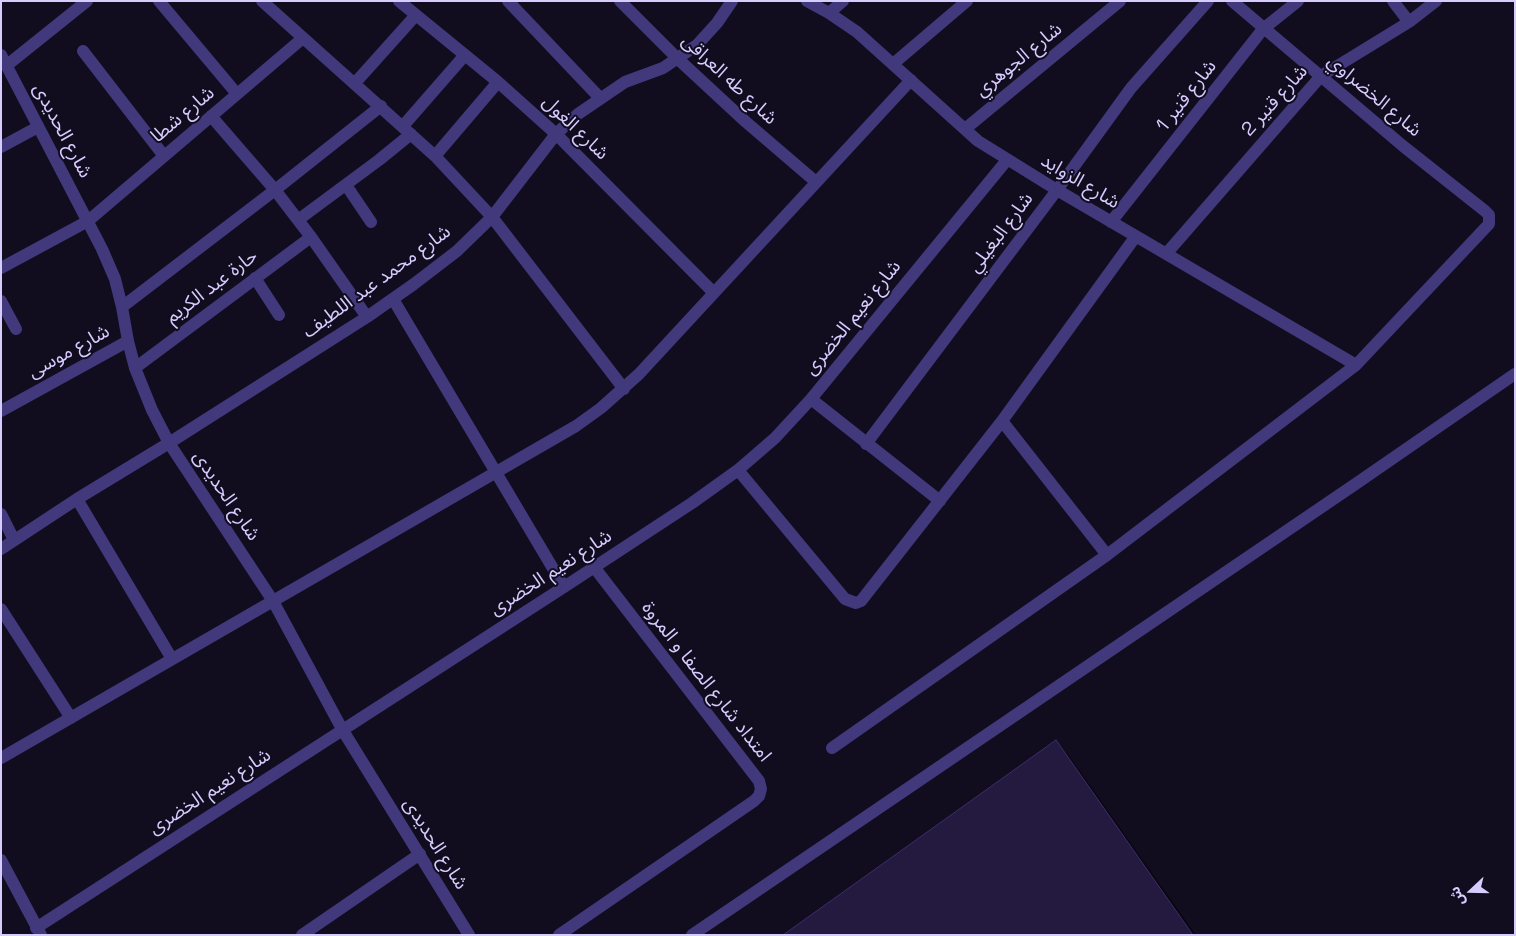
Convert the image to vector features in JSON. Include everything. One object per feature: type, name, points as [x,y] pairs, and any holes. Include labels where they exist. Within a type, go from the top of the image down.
[{"type":"street","points":[[4,60],[87,1]]},
{"type":"street","points":[[159,1],[237,94]]},
{"type":"street","points":[[262,1],[435,156],[492,217],[624,389]]},
{"type":"street","name":"شارع الغول","points":[[399,1],[498,82],[556,134],[714,293]]},
{"type":"street","points":[[508,1],[600,98]]},
{"type":"street","name":"شارع طه العراقى","points":[[620,1],[678,59],[746,122],[816,182]]},
{"type":"street","name":"شارع محمد عبد اللطيف","points":[[1,549],[393,299],[457,251],[492,217],[556,134],[578,114],[625,82],[663,68],[678,59],[697,45],[717,23],[732,1]]},
{"type":"street","name":"شارع الزوايد","points":[[807,1],[857,32],[978,141],[1057,190],[1356,365]]},
{"type":"street","points":[[829,13],[843,1]]},
{"type":"street","points":[[893,64],[967,1]]},
{"type":"street","name":"شارع الجوهري","points":[[965,129],[1120,1]]},
{"type":"street","name":"شارع البغيلي","points":[[866,444],[1057,190],[1131,88],[1208,1]]},
{"type":"street","name":"شارع الخضراوي","points":[[1232,1],[1403,146],[1489,215],[1490,220],[1486,227],[1356,365]]},
{"type":"street","name":"شارع قنير 1","points":[[1112,222],[1263,29],[1298,1]]},
{"type":"street","points":[[1393,1],[1409,22]]},
{"type":"street","name":"شارع قنير 2","points":[[1166,254],[1320,76],[1409,22],[1436,1]]},
{"type":"street","points":[[355,83],[416,15]]},
{"type":"street","name":"شارع شطا","points":[[1,268],[88,221],[303,38]]},
{"type":"street","points":[[83,51],[164,156]]},
{"type":"street","points":[[298,220],[346,185],[407,130],[465,55]]},
{"type":"street","name":"شارع الحديدى","points":[[4,60],[88,221],[115,279],[135,368],[152,410],[169,443],[273,601],[342,730],[469,935]]},
{"type":"street","points":[[1,758],[576,426],[601,408],[624,389],[911,80]]},
{"type":"street","points":[[435,156],[498,82]]},
{"type":"street","points":[[122,306],[276,190],[381,106]]},
{"type":"street","points":[[211,116],[276,190],[367,317]]},
{"type":"street","points":[[1,147],[38,127]]},
{"type":"street","name":"شارع نعيم الخضرى","points":[[38,931],[342,730],[692,503],[738,470],[775,438],[811,399],[1007,160]]},
{"type":"street","points":[[346,185],[372,222]]},
{"type":"street","points":[[738,470],[845,599],[856,603],[861,601],[1002,421],[1136,236]]},
{"type":"street","name":"حارة عبد الكريم","points":[[135,368],[311,237]]},
{"type":"street","points":[[255,278],[279,316]]},
{"type":"street","points":[[393,299],[564,587]]},
{"type":"street","points":[[1,301],[16,329]]},
{"type":"street","name":"شارع موسى","points":[[1,411],[128,341]]},
{"type":"street","points":[[832,748],[1107,555],[1356,365]]},
{"type":"street","points":[[692,935],[1515,374]]},
{"type":"street","points":[[811,399],[940,501]]},
{"type":"street","points":[[1002,421],[1107,555]]},
{"type":"street","points":[[77,499],[172,659]]},
{"type":"street","points":[[1,514],[14,540]]},
{"type":"street","name":"امتداد شارع الصفا و المروة","points":[[559,935],[754,801],[759,796],[761,789],[759,781],[594,567]]},
{"type":"street","points":[[1,609],[71,718]]},
{"type":"street","points":[[302,935],[420,854]]},
{"type":"street","points":[[1,860],[38,931]]},
{"type":"building","points":[[1056,740],[1193,935],[783,935]]}]
